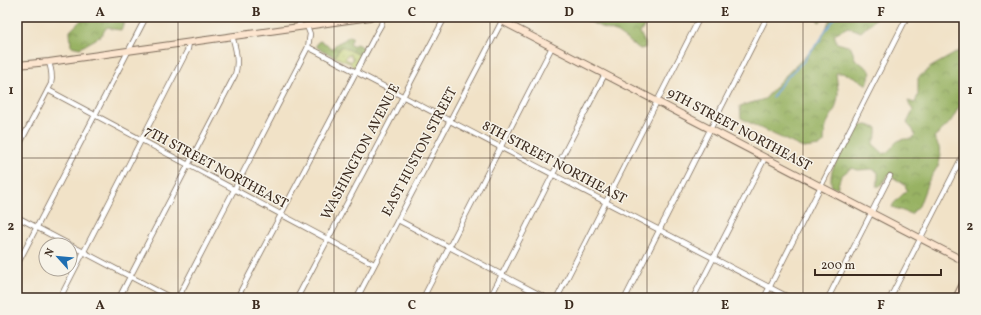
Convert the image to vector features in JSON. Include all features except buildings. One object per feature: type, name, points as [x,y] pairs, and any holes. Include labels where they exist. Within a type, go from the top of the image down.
[{"type":"street","points":[[17,265],[146,17]]},
{"type":"street","points":[[298,27],[302,17]]},
{"type":"street","points":[[17,64],[49,62],[370,17]]},
{"type":"street","points":[[238,298],[357,72],[381,25],[383,17]]},
{"type":"street","name":"WASHINGTON AVENUE","points":[[297,298],[445,17]]},
{"type":"street","points":[[557,298],[700,17]]},
{"type":"street","points":[[625,298],[767,17]]},
{"type":"street","points":[[764,298],[907,17]]},
{"type":"street","name":"9TH STREET NORTHEAST","points":[[503,19],[552,47],[964,261]]},
{"type":"street","name":"EAST HUSTON STREET","points":[[357,298],[503,19]]},
{"type":"street","points":[[178,298],[308,47],[310,34],[307,26]]},
{"type":"street","points":[[119,298],[235,75],[237,63],[232,36]]},
{"type":"street","points":[[60,298],[188,49],[189,42]]},
{"type":"street","name":"8TH STREET NORTHEAST","points":[[308,47],[790,298]]},
{"type":"street","points":[[423,298],[552,47]]},
{"type":"street","points":[[17,149],[48,90],[52,76],[49,62]]},
{"type":"street","points":[[490,298],[605,74]]},
{"type":"street","name":"7TH STREET NORTHEAST","points":[[48,90],[374,264]]},
{"type":"street","points":[[890,298],[964,153]]},
{"type":"street","points":[[693,298],[765,158]]},
{"type":"street","points":[[828,298],[890,176]]},
{"type":"street","points":[[17,217],[171,298]]},
{"type":"street","points":[[398,220],[546,298]]},
{"type":"street","points":[[956,298],[964,282]]},
{"type":"green space","points":[[84,17],[127,17],[121,30],[112,29],[109,27],[106,28],[101,36],[80,48],[71,46],[70,31]]},
{"type":"green space","points":[[580,17],[647,17],[647,22],[640,33],[645,43],[645,48],[640,49],[616,32],[603,28]]},
{"type":"green space","points":[[817,17],[876,18],[861,32],[848,27],[834,34],[837,43],[851,47],[855,59],[871,71],[867,85],[856,78],[836,73],[838,97],[835,109],[827,124],[824,143],[820,146],[803,148],[741,118],[740,106],[765,99],[781,80],[810,52],[821,39],[831,18],[825,18],[819,22]]},
{"type":"green space","points":[[349,36],[352,37],[350,43],[351,45],[353,46],[356,44],[365,50],[363,54],[358,54],[341,46],[335,57],[316,46],[320,41],[327,44],[330,48],[333,48],[336,44]]},
{"type":"green space","points":[[341,46],[358,54],[363,54],[357,67],[353,67],[350,63],[353,59],[351,55],[347,55],[345,59],[350,61],[349,63],[335,57]]},
{"type":"green space","points":[[963,49],[964,100],[950,122],[934,137],[939,147],[941,156],[938,166],[928,182],[919,206],[911,214],[892,207],[907,190],[905,185],[888,174],[881,186],[876,186],[878,172],[872,169],[858,170],[851,168],[841,176],[837,188],[832,187],[831,178],[834,165],[861,126],[867,125],[877,128],[877,134],[873,144],[884,154],[897,141],[911,139],[915,135],[907,123],[913,110],[908,101],[915,103],[918,95],[918,78],[931,67]]},
{"type":"waterway","points":[[772,98],[782,83],[803,62],[836,17]]}]
